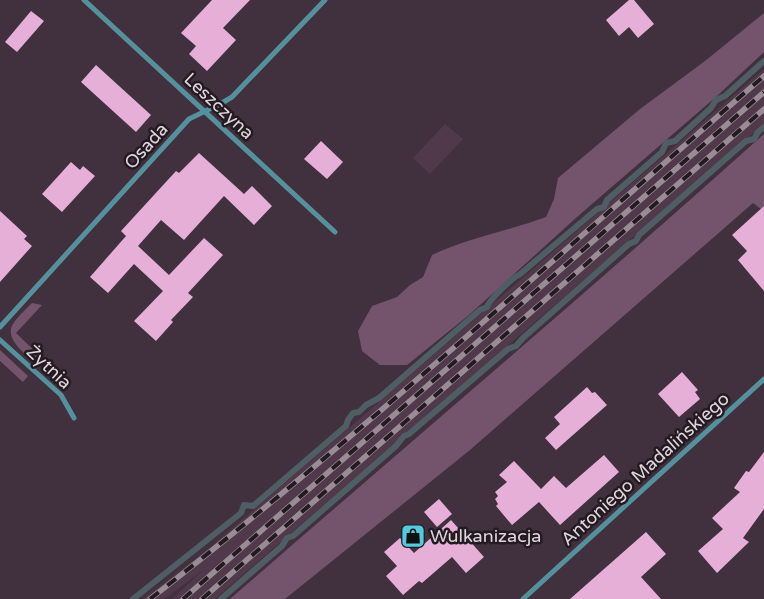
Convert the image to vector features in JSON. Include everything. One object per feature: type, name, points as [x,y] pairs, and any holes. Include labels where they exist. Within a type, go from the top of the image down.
[{"type":"street","name":"Leszczyna","points":[[84,0],[335,232]]},
{"type":"street","name":"Osada","points":[[0,327],[185,123],[195,115],[232,97],[325,0]]},
{"type":"street","name":"Żytnia","points":[[0,340],[61,395],[74,418]]},
{"type":"street","name":"Antoniego Madalińskiego","points":[[523,599],[764,379]]},
{"type":"shaded area","points":[[764,13],[764,52],[717,96],[577,217],[469,315],[407,365],[380,365],[362,351],[358,331],[372,306],[397,297],[410,285],[423,277],[432,255],[460,244],[546,217],[554,199],[558,178],[640,109],[705,61]]},
{"type":"shaded area","points":[[764,69],[764,124],[215,599],[172,599],[203,570],[165,599],[143,599],[208,549]]},
{"type":"shaded area","points":[[445,124],[463,139],[430,174],[413,158]]},
{"type":"shaded area","points":[[764,134],[764,206],[761,209],[753,203],[470,450],[285,599],[230,599],[565,310]]},
{"type":"shaded area","points":[[32,303],[42,305],[16,333],[43,359],[37,365],[18,347],[11,335],[13,324]]},
{"type":"shaded area","points":[[0,350],[28,376],[23,382],[0,361]]},
{"type":"building","points":[[212,0],[250,0],[223,28],[236,40],[207,71],[189,54],[196,46],[181,33]]},
{"type":"building","points":[[629,0],[634,0],[654,24],[638,38],[629,27],[619,36],[606,20]]},
{"type":"building","points":[[31,11],[44,21],[17,52],[5,42]]},
{"type":"building","points":[[96,65],[151,115],[136,132],[81,82]]},
{"type":"building","points":[[321,141],[343,162],[327,179],[304,159]]},
{"type":"building","points":[[199,153],[244,194],[252,186],[272,206],[254,225],[224,196],[184,240],[161,220],[138,246],[169,275],[204,238],[223,255],[188,293],[193,297],[171,320],[173,322],[156,341],[134,321],[163,291],[134,264],[108,293],[90,277],[126,236],[121,231],[176,171],[179,173]]},
{"type":"building","points":[[71,162],[80,170],[83,166],[95,176],[62,212],[42,194]]},
{"type":"building","points":[[764,206],[764,291],[738,260],[747,251],[732,235]]},
{"type":"building","points":[[0,211],[27,236],[24,239],[32,246],[0,282]]},
{"type":"building","points":[[682,372],[698,390],[695,392],[700,399],[679,417],[658,394]]},
{"type":"building","points":[[587,387],[592,393],[595,392],[607,405],[556,450],[545,438],[560,424],[554,417]]},
{"type":"building","points":[[764,452],[764,509],[743,538],[749,542],[717,573],[698,551],[723,529],[712,518],[740,492],[734,488],[746,471],[749,472]]},
{"type":"building","points":[[604,455],[619,472],[560,525],[539,502],[512,525],[496,506],[498,504],[495,499],[498,496],[495,492],[507,482],[499,475],[514,461],[541,489],[554,476],[566,488]]},
{"type":"building","points":[[439,499],[452,514],[437,527],[424,512]]},
{"type":"building","points":[[451,520],[484,557],[466,573],[452,557],[422,583],[419,581],[403,595],[386,576],[397,566],[384,552],[400,538],[414,553]]},
{"type":"building","points":[[646,532],[666,554],[641,577],[661,599],[570,599]]},
{"type":"waterway","points":[[133,599],[241,513],[244,505],[253,506],[346,426],[353,413],[359,412],[366,405],[379,398],[480,310],[487,307],[507,284],[597,209],[604,207],[607,200],[662,152],[666,143],[675,141],[711,108],[716,100],[725,96],[764,61]]},
{"type":"waterway","points":[[221,599],[282,546],[287,538],[293,536],[396,446],[404,436],[409,434],[508,349],[516,346],[746,141],[754,139],[764,127]]},
{"type":"railway","points":[[150,599],[229,537],[384,408],[764,76]]},
{"type":"railway","points":[[183,599],[764,92]]},
{"type":"railway","points":[[202,599],[764,109]]},
{"type":"place","name":"Wulkanizacja","points":[[413,536]]}]
